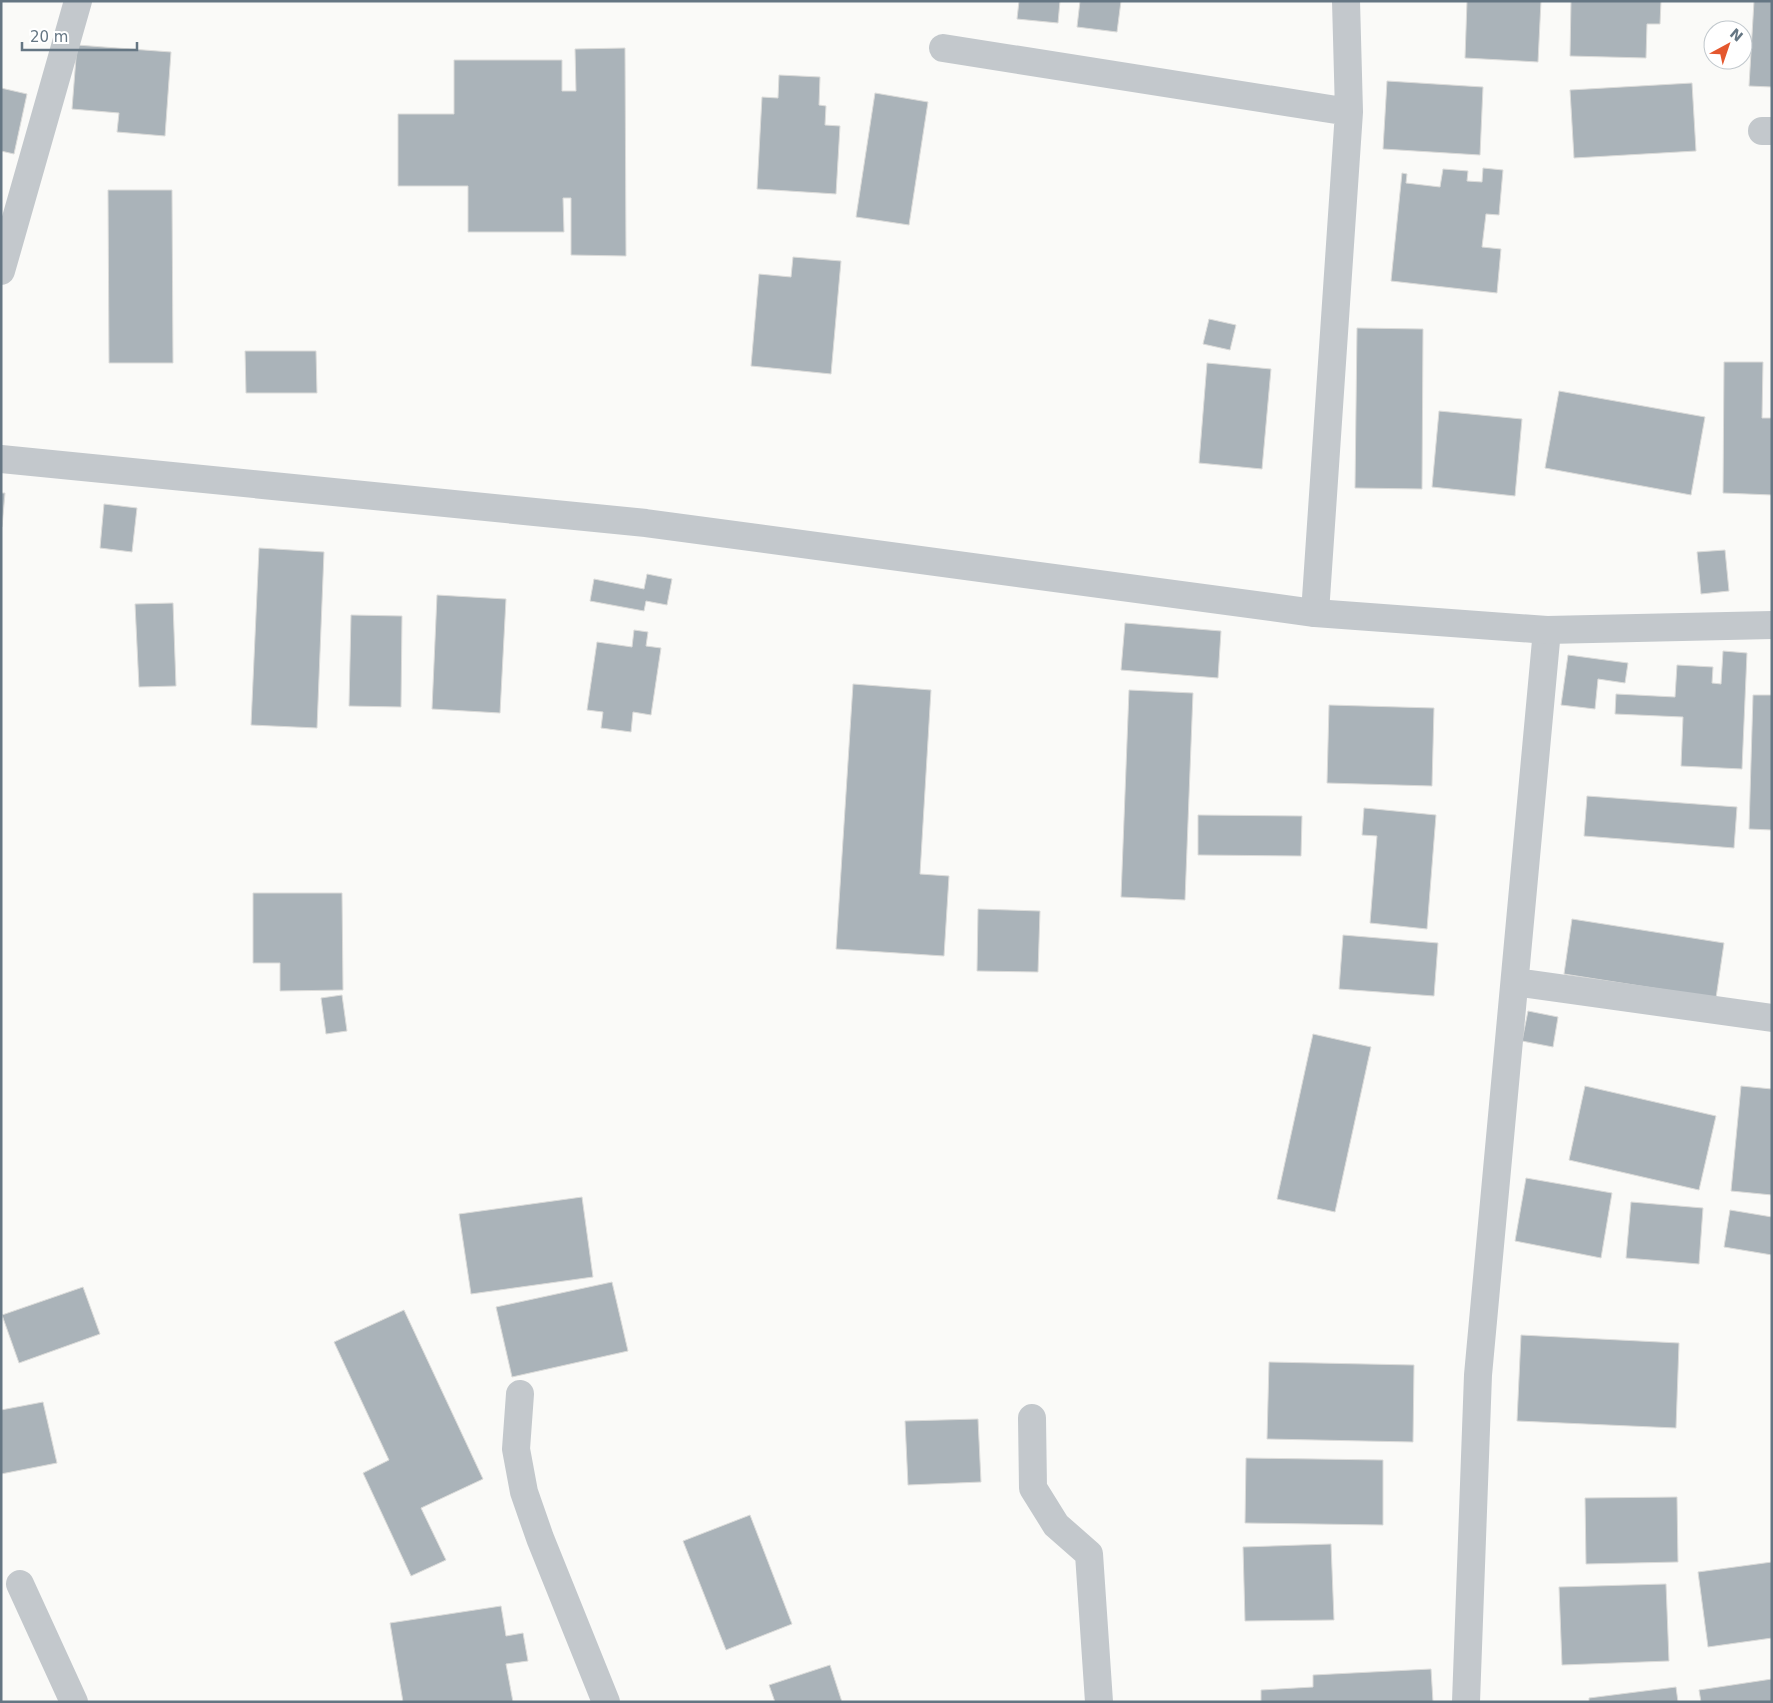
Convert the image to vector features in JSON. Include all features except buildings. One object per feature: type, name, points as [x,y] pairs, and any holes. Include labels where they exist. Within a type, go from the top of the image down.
[{"type":"street","points":[[1,271],[78,1]]},
{"type":"street","points":[[1315,613],[1349,112],[1346,1]]},
{"type":"street","points":[[943,48],[1349,112]]},
{"type":"street","points":[[1,459],[646,523],[1315,613],[1547,630],[1772,625]]},
{"type":"street","points":[[1466,1702],[1478,1374],[1547,630]]},
{"type":"street","points":[[1515,982],[1772,1018]]},
{"type":"street","points":[[520,1394],[516,1449],[524,1492],[540,1538],[606,1702]]},
{"type":"street","points":[[1032,1418],[1033,1488],[1056,1525],[1089,1554],[1099,1702]]},
{"type":"street","points":[[20,1584],[74,1702]]}]
